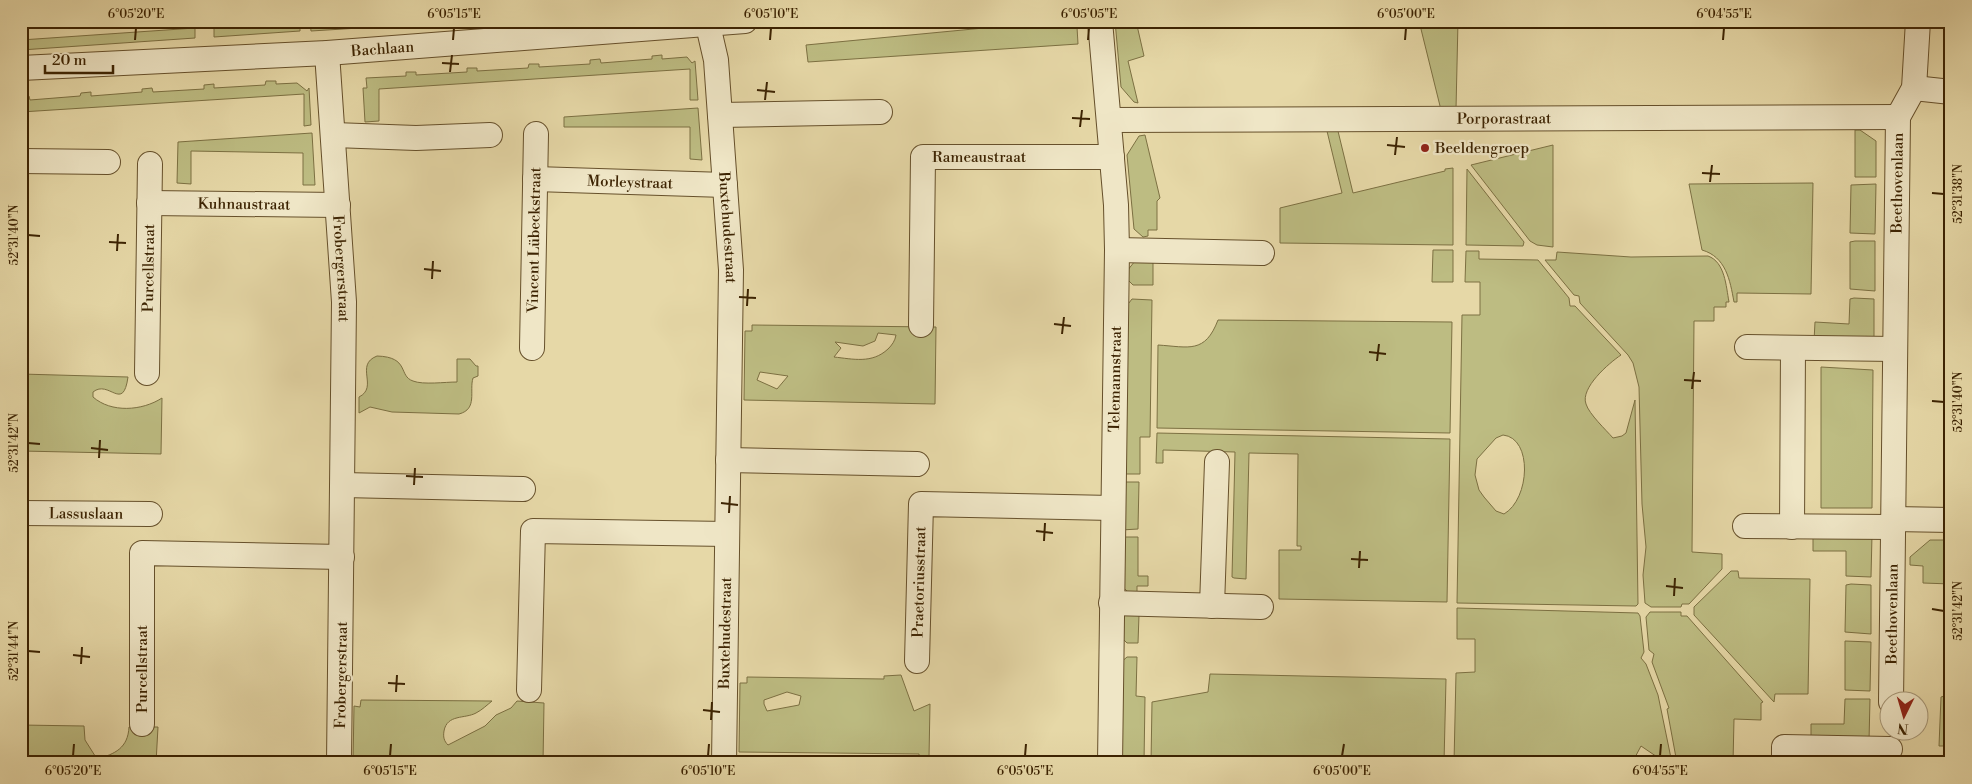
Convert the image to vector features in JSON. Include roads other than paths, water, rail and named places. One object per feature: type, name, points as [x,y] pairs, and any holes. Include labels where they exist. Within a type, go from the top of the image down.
[{"type":"street","name":"Bachlaan","points":[[21,68],[327,53],[745,21]]},
{"type":"street","name":"Telemannstraat","points":[[1100,21],[1116,205],[1117,250],[1110,763]]},
{"type":"street","name":"Beethovenlaan","points":[[1890,692],[1898,117],[1914,88],[1918,21]]},
{"type":"street","name":"Buxtehudestraat","points":[[708,23],[716,60],[731,270],[724,763]]},
{"type":"street","name":"Frobergerstraat","points":[[327,53],[344,302],[339,763]]},
{"type":"street","points":[[1914,88],[1951,92]]},
{"type":"street","points":[[720,115],[880,112]]},
{"type":"street","name":"Porporastraat","points":[[1109,120],[1898,117]]},
{"type":"street","name":"Vincent Lübeckstraat","points":[[532,348],[536,134]]},
{"type":"street","points":[[334,135],[416,138],[490,135]]},
{"type":"street","name":"Rameaustraat","points":[[921,324],[924,157],[1112,157]]},
{"type":"street","points":[[21,161],[108,162]]},
{"type":"street","name":"Purcellstraat","points":[[147,373],[150,164]]},
{"type":"street","name":"Morleystraat","points":[[535,179],[725,185]]},
{"type":"street","name":"Kuhnaustraat","points":[[149,203],[338,205]]},
{"type":"street","points":[[1117,250],[1262,253]]},
{"type":"street","points":[[1747,347],[1895,349]]},
{"type":"street","points":[[1792,527],[1793,348]]},
{"type":"street","points":[[728,460],[917,464]]},
{"type":"street","points":[[1212,606],[1217,462]]},
{"type":"street","points":[[343,484],[523,489]]},
{"type":"street","name":"Praetoriusstraat","points":[[917,661],[920,504],[1112,508]]},
{"type":"street","name":"Lassuslaan","points":[[21,513],[150,514]]},
{"type":"street","points":[[1746,526],[1792,527],[1951,520]]},
{"type":"street","points":[[528,690],[533,531],[727,534]]},
{"type":"street","name":"Purcellstraat","points":[[142,724],[142,553],[342,557]]},
{"type":"street","points":[[1111,603],[1261,607]]},
{"type":"street","points":[[1784,763],[1784,747],[1890,748]]},
{"type":"place","name":"Beeldengroep","points":[[1425,148]]}]
